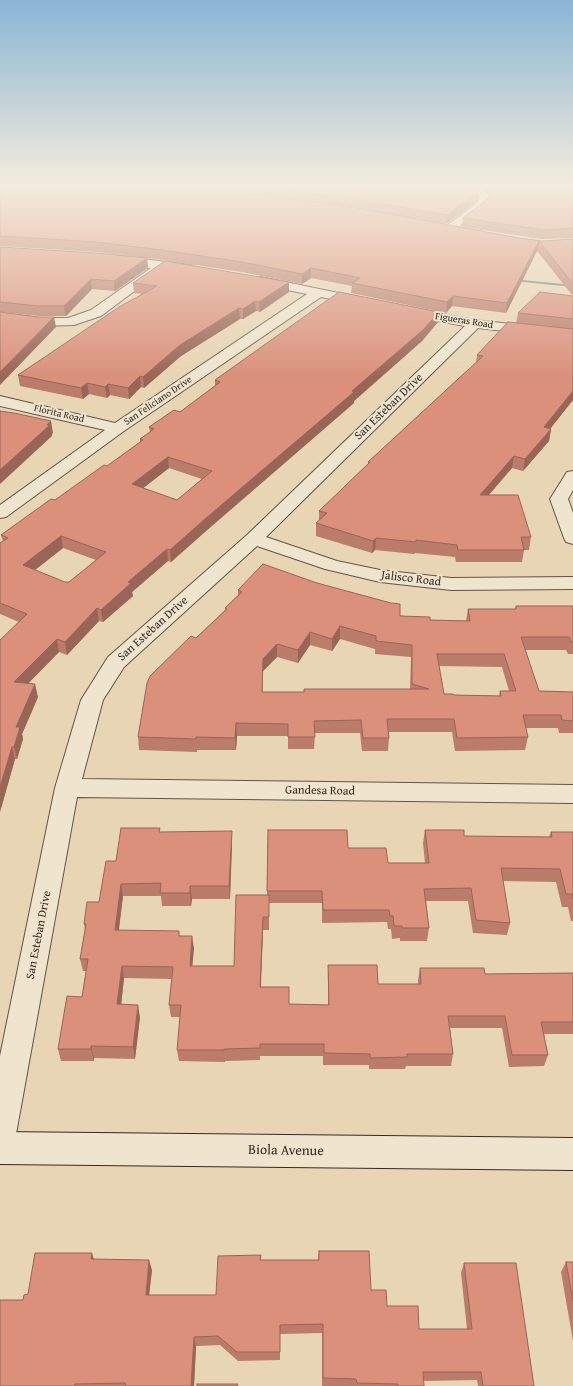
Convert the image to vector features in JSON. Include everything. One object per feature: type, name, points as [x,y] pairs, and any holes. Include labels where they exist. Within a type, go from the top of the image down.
[{"type":"street","points":[[105,258],[203,271]]},
{"type":"street","points":[[0,317],[40,322],[69,322],[96,313],[163,265]]},
{"type":"street","points":[[250,279],[377,305]]},
{"type":"street","name":"San Feliciano Drive","points":[[0,513],[118,428],[318,293]]},
{"type":"street","name":"Figueras Road","points":[[400,310],[475,324],[573,335]]},
{"type":"street","name":"San Esteban Drive","points":[[0,1134],[67,788],[92,700],[116,662],[254,539],[475,324]]},
{"type":"street","name":"Florita Road","points":[[0,402],[43,410],[118,428]]},
{"type":"street","points":[[573,476],[559,500],[573,538]]},
{"type":"street","name":"Jalisco Road","points":[[254,539],[332,565],[380,576],[451,584],[573,583]]},
{"type":"street","name":"Gandesa Road","points":[[67,788],[573,794]]},
{"type":"street","name":"Biola Avenue","points":[[0,1148],[573,1154]]},
{"type":"building","points":[[0,249],[27,249],[96,253],[147,258],[114,281],[91,279],[64,306],[38,306],[0,302]]},
{"type":"building","points":[[151,249],[535,249],[507,303],[453,296],[447,302],[352,283],[360,278],[311,268],[302,274],[242,262]]},
{"type":"building","points":[[545,249],[573,249],[573,284]]},
{"type":"building","points":[[165,261],[289,282],[259,302],[255,301],[243,309],[239,308],[180,345],[143,377],[140,376],[128,388],[108,384],[105,387],[87,383],[81,388],[18,375],[119,307],[157,286],[133,283]]},
{"type":"building","points":[[339,292],[439,312],[423,330],[352,391],[354,392],[170,550],[167,549],[128,582],[131,583],[101,610],[97,608],[65,642],[57,639],[14,682],[35,684],[16,727],[20,727],[14,747],[12,747],[0,787],[0,640],[27,614],[0,603],[0,543],[8,538],[1,535],[51,499],[55,500],[104,465],[107,466],[143,440],[140,439],[154,429],[149,427],[174,410],[180,412],[220,382],[215,380]],"holes":[[[168,457],[212,471],[177,500],[132,484]],[[61,536],[106,552],[69,582],[65,582],[23,565]]]},
{"type":"building","points":[[540,292],[573,296],[573,319],[518,313]]},
{"type":"building","points":[[0,312],[38,317],[54,317],[0,372]]},
{"type":"building","points":[[508,322],[573,329],[573,391],[544,427],[551,429],[525,459],[514,456],[480,495],[518,495],[531,537],[521,537],[524,550],[458,550],[457,545],[416,540],[416,542],[376,538],[373,541],[316,523],[327,513],[319,511],[370,462],[368,462],[483,356],[477,355]]},
{"type":"building","points":[[0,411],[51,421],[47,425],[50,425],[0,470]]},
{"type":"building","points":[[263,564],[317,583],[391,603],[400,604],[400,616],[430,617],[430,620],[470,621],[468,609],[516,609],[516,606],[573,606],[573,642],[571,642],[569,637],[521,637],[539,691],[573,692],[573,721],[562,720],[561,715],[523,715],[528,737],[457,738],[454,719],[387,719],[389,738],[363,738],[361,720],[314,721],[315,737],[288,737],[288,724],[236,723],[235,738],[196,737],[196,739],[138,737],[147,683],[150,676],[191,636],[196,638],[227,609],[225,608],[242,592],[238,590]],"holes":[[[340,626],[376,636],[376,641],[412,645],[412,684],[429,689],[304,689],[304,692],[262,692],[263,659],[277,644],[298,650],[310,632],[332,639]],[[437,654],[504,654],[516,691],[500,691],[501,696],[444,694]]]},
{"type":"building","points":[[121,828],[160,828],[159,832],[232,831],[229,886],[190,886],[190,893],[160,893],[161,883],[121,884],[115,930],[179,931],[179,936],[192,936],[190,966],[234,966],[236,895],[269,895],[269,917],[263,917],[260,987],[289,987],[289,1004],[329,1005],[328,965],[377,965],[378,984],[421,984],[420,968],[484,968],[485,974],[573,973],[573,1022],[541,1022],[548,1055],[512,1055],[505,1016],[448,1016],[453,1054],[407,1054],[407,1057],[370,1058],[370,1054],[324,1053],[324,1044],[260,1044],[260,1048],[177,1050],[181,1005],[169,1005],[173,967],[122,966],[117,1004],[138,1005],[133,1047],[91,1046],[91,1049],[58,1049],[67,996],[82,997],[88,959],[80,959],[86,924],[84,924],[87,902],[99,902],[106,861],[116,861]]},
{"type":"building","points":[[268,830],[347,830],[348,848],[386,848],[388,863],[429,863],[425,830],[464,830],[464,836],[552,837],[551,832],[573,832],[573,899],[572,894],[566,894],[560,869],[501,868],[510,923],[476,920],[471,888],[424,889],[429,928],[402,928],[402,926],[394,926],[393,916],[390,916],[389,910],[323,910],[322,891],[267,891]]},
{"type":"building","points":[[319,1251],[369,1251],[371,1290],[386,1290],[387,1306],[418,1306],[419,1329],[472,1329],[464,1263],[516,1263],[534,1386],[483,1386],[481,1372],[423,1372],[424,1386],[357,1383],[356,1379],[323,1378],[323,1324],[280,1325],[280,1352],[237,1352],[218,1336],[194,1337],[191,1386],[126,1386],[125,1383],[75,1384],[75,1386],[0,1386],[0,1300],[23,1300],[24,1295],[28,1294],[35,1253],[92,1253],[91,1259],[149,1260],[146,1295],[216,1295],[218,1256],[261,1255],[260,1260],[319,1260]]},
{"type":"building","points":[[566,1262],[573,1262],[573,1301]]},
{"type":"building","points":[[197,1384],[238,1384],[237,1386],[197,1386]]},
{"type":"waterway","points":[[513,280],[573,286]]}]
